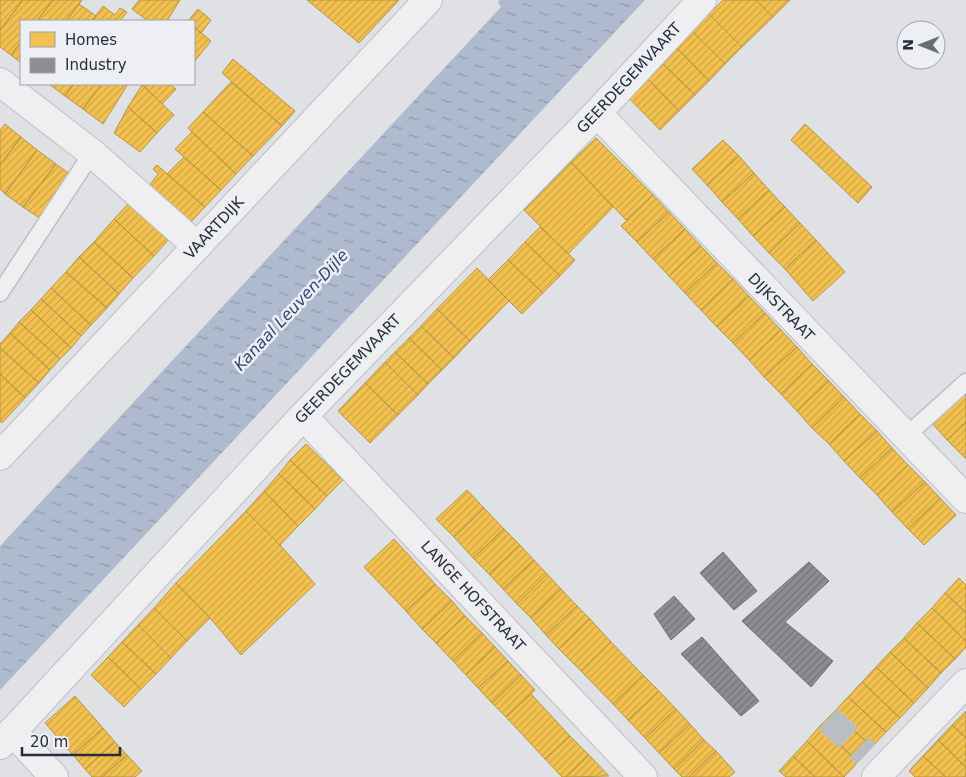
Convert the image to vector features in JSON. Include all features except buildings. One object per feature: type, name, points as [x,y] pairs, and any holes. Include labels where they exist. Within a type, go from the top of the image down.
[{"type":"street","name":"VAARTDIJK","points":[[0,456],[428,0]]},
{"type":"street","name":"GEERDEGEMVAART","points":[[6,738],[303,416],[596,113],[702,0]]},
{"type":"street","points":[[0,82],[92,153],[197,246]]},
{"type":"street","name":"DIJKSTRAAT","points":[[596,113],[966,500]]},
{"type":"street","name":"LANGE HOFSTRAAT","points":[[303,416],[643,777]]},
{"type":"street","points":[[875,767],[966,683]]},
{"type":"street","points":[[6,738],[54,777]]},
{"type":"lane","points":[[0,293],[92,153]]},
{"type":"lane","points":[[906,436],[966,382]]},
{"type":"water","name":"Kanaal Leuven-Dijle","points":[[500,0],[645,0],[0,690],[0,546],[501,7],[498,2]]},
{"type":"tunnel","points":[[828,719],[866,754]]}]
